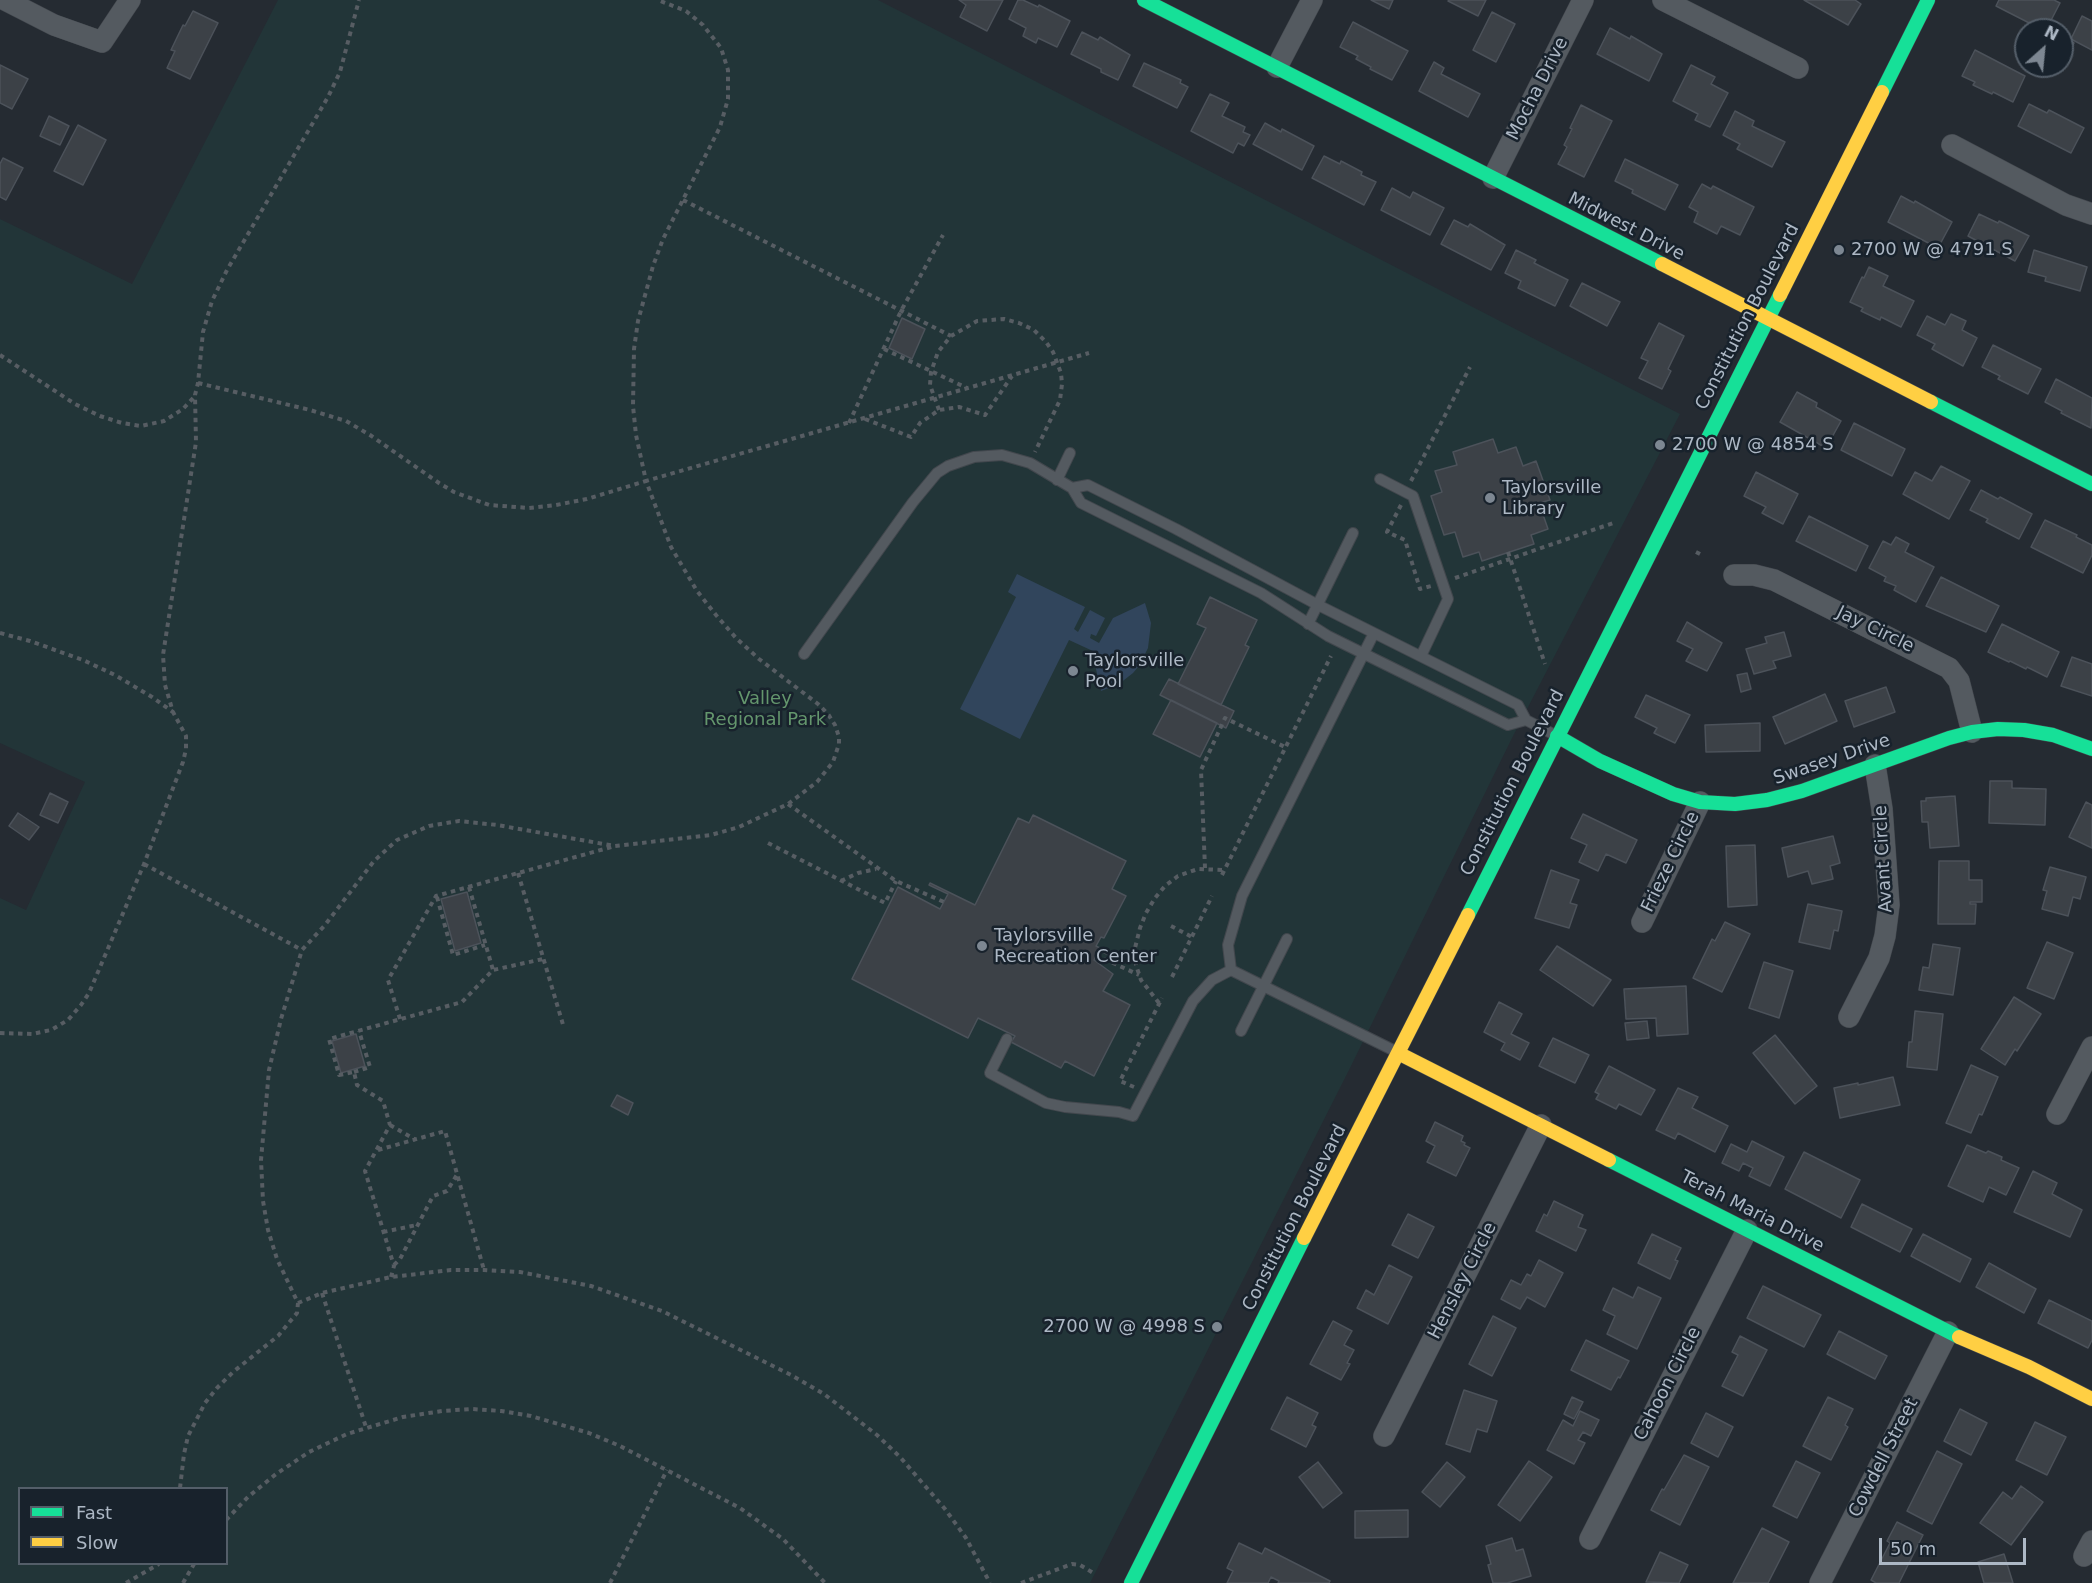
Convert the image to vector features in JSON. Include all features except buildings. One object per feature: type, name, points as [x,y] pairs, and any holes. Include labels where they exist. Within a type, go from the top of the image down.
[{"type":"street","points":[[5,0],[54,25],[102,42],[130,0]]},
{"type":"street","name":"Midwest Drive","points":[[1144,0],[2092,484]]},
{"type":"street","points":[[1277,67],[1312,0]]},
{"type":"street","name":"Mocha Drive","points":[[1492,178],[1583,0]]},
{"type":"street","points":[[1663,0],[1798,68]]},
{"type":"street","name":"Constitution Boulevard","points":[[1131,1583],[1928,0]]},
{"type":"street","points":[[1952,145],[2066,205],[2092,214]]},
{"type":"street","name":"Jay Circle","points":[[1734,575],[1754,575],[1774,580],[1948,668],[1959,681],[1972,732]]},
{"type":"street","name":"Swasey Drive","points":[[1557,736],[1648,784],[1700,802],[1735,804],[1802,792],[1949,738],[1972,732],[1998,729],[2024,730],[2053,735],[2092,749]]},
{"type":"street","name":"Avant Circle","points":[[1849,1017],[1879,958],[1885,936],[1889,905],[1882,809],[1875,765]]},
{"type":"street","name":"Frieze Circle","points":[[1642,922],[1700,802]]},
{"type":"street","points":[[2057,1114],[2092,1047]]},
{"type":"street","name":"Terah Maria Drive","points":[[1398,1053],[1948,1332],[2030,1367],[2092,1399]]},
{"type":"street","name":"Hensley Circle","points":[[1384,1436],[1541,1125]]},
{"type":"street","name":"Cahoon Circle","points":[[1590,1539],[1747,1230]]},
{"type":"street","name":"Cowdell Street","points":[[1820,1583],[1948,1332]]},
{"type":"lane","points":[[1057,480],[1070,453]]},
{"type":"lane","points":[[804,654],[913,502],[937,473],[948,466],[974,457],[1002,455],[1029,463],[1072,488],[1081,503],[1261,593],[1308,624],[1364,653],[1508,725],[1526,720]]},
{"type":"lane","points":[[1380,479],[1413,496],[1448,599],[1421,656]]},
{"type":"lane","points":[[1072,488],[1088,485],[1233,559],[1518,705],[1526,720],[1557,736]]},
{"type":"lane","points":[[1308,624],[1353,533]]},
{"type":"lane","points":[[1231,970],[1228,941],[1242,896],[1374,633]]},
{"type":"lane","points":[[1241,1031],[1287,939]]},
{"type":"lane","points":[[1231,970],[1398,1053]]},
{"type":"lane","points":[[1007,1039],[990,1073],[1046,1103],[1119,1112],[1133,1116],[1193,1001],[1212,980],[1231,970]]},
{"type":"path","points":[[0,1033],[32,1034],[51,1030],[75,1013],[89,993],[144,864],[183,762],[186,736],[173,712],[165,685],[163,655],[196,442],[195,395],[203,332],[212,301],[226,270],[328,97],[340,72],[359,0]]},
{"type":"path","points":[[399,1019],[388,980],[436,896],[615,846],[711,835],[739,827],[788,804],[817,782],[833,762],[839,744],[835,726],[818,704],[759,659],[736,638],[710,607],[683,570],[671,547],[646,482],[636,435],[633,406],[634,349],[638,321],[652,266],[720,127],[728,99],[728,70],[721,48],[703,26],[686,11],[658,0]]},
{"type":"path","points":[[683,200],[951,336]]},
{"type":"path","points":[[849,423],[901,311],[943,236]]},
{"type":"path","points":[[939,410],[930,385],[931,372],[938,352],[951,336],[977,321],[1004,319],[1019,323],[1034,330],[1046,342],[1058,364],[1062,384],[1060,400],[1035,453]]},
{"type":"path","points":[[884,349],[968,389]]},
{"type":"path","points":[[198,383],[346,421],[446,487],[489,505],[529,508],[587,499],[1058,364],[1089,353]]},
{"type":"path","points":[[0,355],[75,404],[122,423],[141,426],[164,422],[183,409],[195,395]]},
{"type":"path","points":[[1470,367],[1405,492],[1388,532],[1405,540],[1420,589],[1616,522]]},
{"type":"path","points":[[864,419],[911,437],[920,423],[939,410],[959,407],[985,415],[1012,376]]},
{"type":"path","points":[[1508,552],[1545,664]]},
{"type":"path","points":[[0,633],[83,660],[143,692],[173,712]]},
{"type":"path","points":[[1222,875],[1331,656]]},
{"type":"path","points":[[1205,868],[1201,770],[1226,718],[1285,747]]},
{"type":"path","points":[[788,804],[896,881],[944,902]]},
{"type":"path","points":[[180,1487],[188,1436],[205,1403],[216,1388],[233,1372],[278,1336],[297,1313],[298,1303],[277,1259],[268,1230],[262,1190],[261,1160],[264,1114],[274,1044],[302,950],[325,925],[374,861],[397,840],[429,826],[459,821],[497,825],[615,846]]},
{"type":"path","points":[[768,843],[885,903],[896,881]]},
{"type":"path","points":[[144,864],[302,950]]},
{"type":"path","points":[[1159,1003],[1149,992],[1136,965],[1136,948],[1146,913],[1166,886],[1187,872],[1205,868],[1225,870]]},
{"type":"path","points":[[841,882],[858,873],[877,869]]},
{"type":"path","points":[[518,873],[564,1029]]},
{"type":"path","points":[[469,886],[493,970]]},
{"type":"path","points":[[436,896],[453,955],[485,945]]},
{"type":"path","points":[[1172,977],[1212,896]]},
{"type":"path","points":[[1146,913],[1151,916]]},
{"type":"path","points":[[1171,926],[1192,937]]},
{"type":"path","points":[[1096,956],[1140,976]]},
{"type":"path","points":[[359,1031],[370,1067],[339,1076],[328,1039],[465,1001],[493,970],[543,960]]},
{"type":"path","points":[[1134,1088],[1120,1081],[1162,998]]},
{"type":"path","points":[[354,1072],[357,1085],[383,1101],[390,1125],[365,1171],[394,1266]]},
{"type":"path","points":[[390,1125],[416,1140]]},
{"type":"path","points":[[377,1150],[445,1131],[484,1270]]},
{"type":"path","points":[[391,1277],[394,1266],[400,1259],[433,1196],[447,1191],[458,1173]]},
{"type":"path","points":[[383,1232],[417,1225]]},
{"type":"path","points":[[298,1303],[322,1293],[356,1284],[391,1277],[451,1270],[520,1272],[591,1286],[625,1297],[697,1328],[783,1371],[824,1394],[877,1435],[923,1481],[966,1538],[990,1583]]},
{"type":"path","points":[[322,1293],[366,1427]]},
{"type":"path","points":[[228,1518],[254,1492],[284,1469],[328,1442],[366,1427],[403,1417],[472,1409],[531,1416],[589,1433],[667,1470],[762,1522],[803,1558],[825,1583]]},
{"type":"path","points":[[610,1583],[667,1470]]},
{"type":"path","points":[[1021,1583],[1072,1564],[1080,1565],[1095,1574]]},
{"type":"path","points":[[126,1583],[156,1565]]},
{"type":"path","points":[[183,1583],[193,1565]]},
{"type":"green space","name":"Valley Regional Park","points":[[278,0],[878,0],[1680,414],[1512,738],[1350,1068],[1090,1583],[0,1583],[0,898],[26,910],[85,782],[0,743],[0,219],[132,284]]},
{"type":"water","points":[[1017,574],[1085,607],[1074,629],[1078,632],[1090,610],[1105,618],[1096,636],[1091,634],[1090,638],[1099,643],[1113,618],[1145,603],[1151,623],[1148,648],[1139,666],[1119,684],[1101,691],[1093,656],[1095,652],[1069,640],[1020,739],[960,709],[1016,597],[1008,592]]},
{"type":"traffic: fast","points":[[1144,0],[1662,264]]},
{"type":"traffic: fast","points":[[1882,92],[1928,0]]},
{"type":"traffic: fast","points":[[1468,915],[1780,295]]},
{"type":"traffic: fast","points":[[1931,402],[2092,484]]},
{"type":"traffic: fast","points":[[1557,736],[1600,761],[1673,794],[1700,802],[1735,804],[1767,800],[1802,791],[1949,738],[1972,732],[1998,729],[2024,730],[2053,735],[2092,749]]},
{"type":"traffic: fast","points":[[1609,1160],[1959,1337]]},
{"type":"traffic: fast","points":[[1131,1583],[1304,1238]]},
{"type":"traffic: slow","points":[[1780,295],[1882,92]]},
{"type":"traffic: slow","points":[[1662,264],[1931,402]]},
{"type":"traffic: slow","points":[[1304,1238],[1468,915]]},
{"type":"traffic: slow","points":[[1398,1053],[1609,1160]]},
{"type":"traffic: slow","points":[[1959,1337],[2029,1367],[2092,1399]]},
{"type":"place","name":"2700 W @ 4791 S","points":[[1839,250]]},
{"type":"place","name":"2700 W @ 4854 S","points":[[1660,445]]},
{"type":"place","name":"Taylorsville Library","points":[[1490,498]]},
{"type":"place","name":"Taylorsville Pool","points":[[1073,671]]},
{"type":"place","name":"Taylorsville Recreation Center","points":[[982,946]]},
{"type":"place","name":"2700 W @ 4998 S","points":[[1217,1327]]}]
